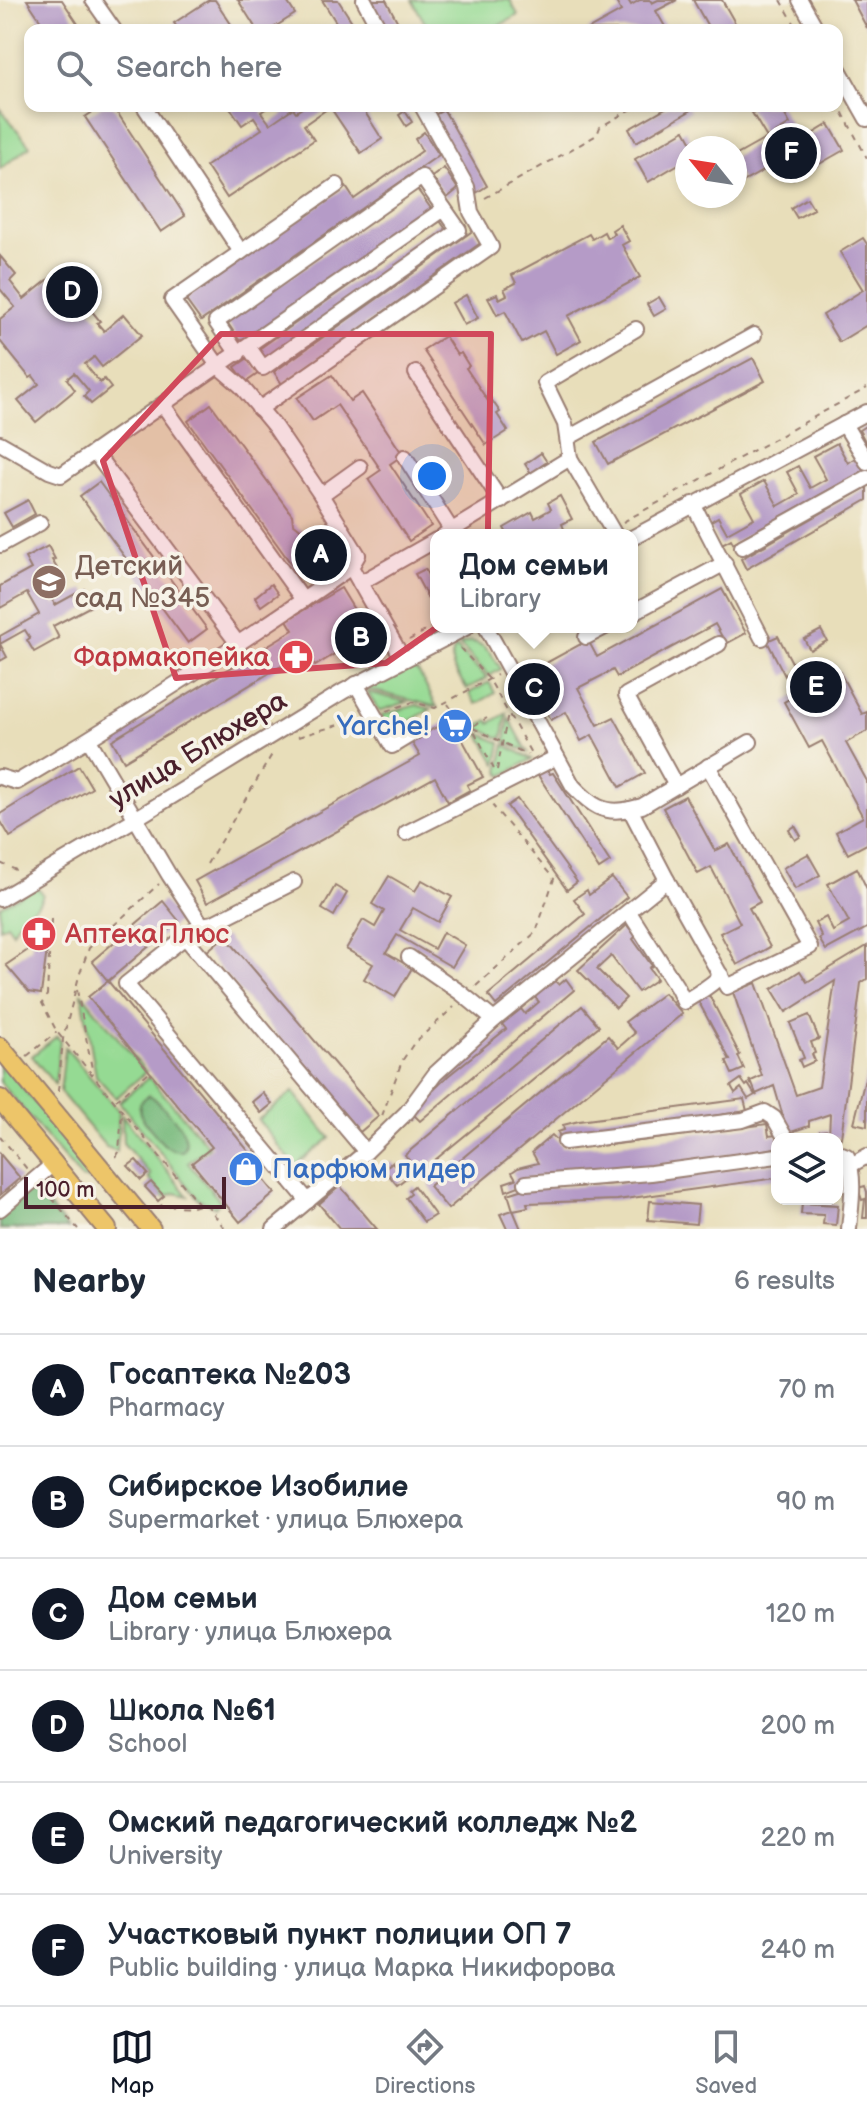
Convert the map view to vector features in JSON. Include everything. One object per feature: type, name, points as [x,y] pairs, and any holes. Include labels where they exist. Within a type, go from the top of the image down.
[{"type":"main road","points":[[0,1047],[151,1229]]},
{"type":"main road","points":[[0,1099],[107,1229]]},
{"type":"main road","points":[[94,1213],[120,1191]]},
{"type":"street","points":[[93,0],[110,24]]},
{"type":"street","points":[[364,0],[377,24]]},
{"type":"street","points":[[800,0],[814,24]]},
{"type":"street","points":[[843,77],[867,119]]},
{"type":"street","points":[[148,112],[241,252]]},
{"type":"street","points":[[259,409],[491,247],[471,212],[467,187],[425,112]]},
{"type":"street","points":[[422,177],[459,230],[263,368],[243,350],[216,322],[422,177]]},
{"type":"street","points":[[0,777],[17,782],[89,740],[239,645],[351,567],[358,555],[275,427],[241,386],[219,367],[172,300],[337,185]]},
{"type":"street","points":[[0,443],[61,475],[444,209]]},
{"type":"street","points":[[611,529],[570,458],[565,424],[545,383],[636,329]]},
{"type":"street","points":[[568,438],[754,335]]},
{"type":"street","points":[[416,373],[501,501]]},
{"type":"street","points":[[163,405],[303,600]]},
{"type":"street","points":[[638,535],[867,412]]},
{"type":"street","points":[[844,424],[867,462]]},
{"type":"street","points":[[95,453],[239,645]]},
{"type":"street","points":[[405,457],[446,529]]},
{"type":"street","points":[[455,529],[570,458]]},
{"type":"street","points":[[321,495],[360,467]]},
{"type":"street","points":[[742,547],[867,478]]},
{"type":"street","points":[[693,504],[762,638]]},
{"type":"street","points":[[0,545],[40,523]]},
{"type":"street","points":[[360,583],[430,543]]},
{"type":"street","points":[[638,610],[725,563]]},
{"type":"street","points":[[351,567],[400,653]]},
{"type":"street","name":"улица Блюхера","points":[[0,899],[356,684],[400,653],[452,633]]},
{"type":"street","points":[[489,633],[573,786],[585,800],[600,808],[614,812],[642,806],[750,742]]},
{"type":"street","points":[[586,637],[594,633]]},
{"type":"street","points":[[676,786],[626,695],[719,644]]},
{"type":"street","points":[[356,684],[392,746],[415,732]]},
{"type":"street","points":[[89,740],[202,925]]},
{"type":"street","points":[[406,833],[557,757]]},
{"type":"street","points":[[630,809],[727,987],[810,947],[708,766]]},
{"type":"street","points":[[274,1229],[291,1224],[308,1201],[366,1152],[407,1112],[435,1074],[494,1020],[667,880]]},
{"type":"street","points":[[294,882],[213,923],[202,925],[126,984],[308,1201]]},
{"type":"street","points":[[629,912],[684,1002],[713,984],[721,975]]},
{"type":"street","points":[[185,937],[366,1152]]},
{"type":"street","points":[[409,957],[494,1020]]},
{"type":"street","points":[[565,1142],[743,1120],[765,1112],[774,1118],[783,1133]]},
{"type":"street","points":[[843,1154],[851,1165],[849,1229]]},
{"type":"street","points":[[851,1165],[867,1156]]},
{"type":"street","points":[[526,1183],[651,1173],[771,1157]]},
{"type":"street","points":[[0,1209],[53,1164]]},
{"type":"path","points":[[781,0],[795,24]]},
{"type":"path","points":[[470,207],[597,135],[600,127],[626,112]]},
{"type":"path","points":[[842,112],[867,158]]},
{"type":"path","points":[[618,529],[867,388]]},
{"type":"path","points":[[400,653],[430,630]]},
{"type":"path","points":[[457,644],[489,679],[534,759],[471,725]]},
{"type":"path","points":[[454,699],[509,668]]},
{"type":"path","points":[[447,703],[463,726],[487,718]]},
{"type":"path","points":[[496,773],[509,713]]},
{"type":"path","points":[[471,725],[500,779]]},
{"type":"path","points":[[207,864],[279,743]]},
{"type":"path","points":[[381,1117],[402,1061],[414,1043],[536,932],[554,879],[483,794]]},
{"type":"path","points":[[0,863],[16,870]]},
{"type":"path","points":[[57,1096],[63,1039],[89,948],[169,875]]},
{"type":"path","points":[[51,919],[47,995],[42,1003],[57,1032],[199,1204]]},
{"type":"path","points":[[76,986],[93,1075]]},
{"type":"path","points":[[26,1056],[57,1032]]},
{"type":"path","points":[[115,1101],[149,1072]]},
{"type":"path","points":[[749,1080],[765,1112]]},
{"type":"path","points":[[116,1157],[123,1111]]},
{"type":"path","points":[[157,1208],[162,1205],[207,1205],[225,1229]]},
{"type":"highlighted area","points":[[221,334],[491,334],[487,592],[386,663],[176,678],[103,461]]},
{"type":"green space","points":[[412,0],[510,0],[518,15],[502,24],[426,24]]},
{"type":"green space","points":[[0,108],[30,146],[0,169]]},
{"type":"green space","points":[[471,641],[485,648],[501,669],[489,676],[459,644]]},
{"type":"green space","points":[[456,647],[487,678],[467,689],[452,664]]},
{"type":"green space","points":[[410,667],[419,673],[437,707],[363,688]]},
{"type":"green space","points":[[489,682],[495,693],[476,704],[469,693]]},
{"type":"green space","points":[[367,692],[407,702],[379,711]]},
{"type":"green space","points":[[416,705],[431,709],[390,732],[381,715]]},
{"type":"green space","points":[[507,713],[502,739],[476,727],[488,720],[490,723]]},
{"type":"green space","points":[[509,718],[528,752],[505,742]]},
{"type":"green space","points":[[479,733],[501,743],[497,764],[496,763]]},
{"type":"green space","points":[[505,745],[532,759],[502,776],[499,771]]},
{"type":"green space","points":[[32,889],[39,889],[43,894],[38,904],[23,916],[13,932],[7,924],[0,928],[0,906]]},
{"type":"green space","points":[[82,994],[146,1072],[116,1098],[96,1076]]},
{"type":"green space","points":[[57,1036],[60,1041],[55,1085],[32,1056]]},
{"type":"green space","points":[[65,1047],[119,1111],[117,1151],[106,1147],[60,1092]]},
{"type":"green space","points":[[0,1061],[90,1168],[91,1177],[88,1180],[81,1178],[0,1082]]},
{"type":"green space","points":[[149,1077],[209,1147],[188,1163],[221,1202],[215,1207],[198,1199],[119,1102]]},
{"type":"green space","points":[[293,1092],[330,1138],[295,1166],[258,1120]]},
{"type":"green space","points":[[149,1095],[182,1129],[186,1144],[183,1151],[165,1145],[143,1119],[140,1104]]},
{"type":"green space","points":[[122,1115],[188,1196],[175,1193],[165,1197],[148,1178],[151,1175],[123,1143]]},
{"type":"green space","points":[[33,1186],[68,1229],[0,1229],[0,1200]]},
{"type":"building","points":[[27,0],[62,0],[78,24],[43,24]]},
{"type":"building","points":[[209,0],[215,0],[231,24],[175,24]]},
{"type":"building","points":[[238,0],[286,0],[295,14],[279,24],[253,24]]},
{"type":"building","points":[[322,0],[338,0],[353,24],[337,24]]},
{"type":"building","points":[[371,0],[386,0],[399,24],[384,24]]},
{"type":"building","points":[[615,0],[628,0],[631,5],[640,0],[650,0],[652,3],[677,0],[656,11],[664,24],[598,24],[621,11]]},
{"type":"building","points":[[693,0],[722,0],[736,24],[707,24]]},
{"type":"building","points":[[852,0],[867,0],[867,28]]},
{"type":"building","points":[[93,112],[117,112],[185,216],[161,232],[85,117]]},
{"type":"building","points":[[233,112],[261,112],[270,124],[287,112],[323,112],[304,125],[314,140],[227,198],[206,166],[262,129],[254,117],[242,125]]},
{"type":"building","points":[[333,112],[365,112],[382,139],[361,153]]},
{"type":"building","points":[[406,112],[412,122],[406,126],[399,115]]},
{"type":"building","points":[[445,112],[487,186],[476,193],[432,116]]},
{"type":"building","points":[[659,112],[688,112],[636,142],[629,129]]},
{"type":"building","points":[[752,112],[783,112],[790,124],[774,134],[780,144],[789,139],[795,150],[807,143],[804,139],[829,124],[844,150],[793,179],[782,160],[747,180],[747,149],[767,138]]},
{"type":"building","points":[[685,130],[688,136],[675,136],[675,166],[648,182],[635,159]]},
{"type":"building","points":[[424,132],[439,155],[201,321],[185,299],[346,187],[354,199],[422,151],[415,139]]},
{"type":"building","points":[[444,168],[458,189],[447,198],[432,177]]},
{"type":"building","points":[[417,189],[432,210],[242,344],[227,322]]},
{"type":"building","points":[[807,198],[814,209],[797,218],[791,208]]},
{"type":"building","points":[[440,221],[448,232],[267,361],[259,349]]},
{"type":"building","points":[[620,225],[629,241],[622,245],[640,277],[568,316],[581,340],[556,354],[544,331],[522,343],[505,311],[497,315],[488,298],[497,294],[499,299],[507,295],[504,289],[516,283],[512,275],[589,234],[592,239],[604,232],[607,238]]},
{"type":"building","points":[[474,230],[482,242],[282,384],[274,372]]},
{"type":"building","points":[[863,238],[867,244],[867,325],[839,342],[823,315],[863,290],[840,252]]},
{"type":"building","points":[[0,256],[16,275],[10,281],[24,299],[59,271],[100,321],[97,323],[104,331],[124,314],[142,335],[102,367],[94,357],[85,364],[100,383],[104,379],[111,388],[91,404],[84,396],[89,391],[74,373],[67,379],[75,390],[36,422],[18,401],[39,384],[33,376],[30,378],[0,341],[0,319],[15,307],[0,289]]},
{"type":"building","points":[[466,295],[478,318],[464,325],[452,303]]},
{"type":"building","points":[[659,297],[666,309],[654,316],[647,304]]},
{"type":"building","points":[[445,336],[457,355],[461,353],[469,366],[466,368],[488,401],[491,399],[500,412],[497,414],[508,431],[486,445],[423,350]]},
{"type":"building","points":[[248,358],[259,373],[246,382],[235,367]]},
{"type":"building","points":[[753,358],[765,381],[608,464],[596,442]]},
{"type":"building","points":[[332,375],[350,401],[362,393],[403,455],[390,464],[431,526],[409,541],[368,479],[381,470],[337,405],[313,421],[297,398]]},
{"type":"building","points":[[211,404],[292,515],[293,523],[304,532],[324,559],[300,576],[188,421]]},
{"type":"building","points":[[867,425],[867,445],[859,430]]},
{"type":"building","points":[[837,443],[848,463],[858,456],[867,469],[733,543],[731,539],[720,545],[708,523],[718,517],[727,533],[754,518],[741,494],[764,481],[778,506],[799,494],[787,472],[798,466],[810,488],[826,479],[813,456]]},
{"type":"building","points":[[541,453],[547,462],[531,473],[525,464]]},
{"type":"building","points":[[99,482],[207,629],[188,643],[80,496]]},
{"type":"building","points":[[867,487],[867,500],[746,569],[741,559]]},
{"type":"building","points":[[560,496],[572,519],[562,524],[564,529],[505,529],[532,512],[535,518],[551,509],[548,503]]},
{"type":"building","points":[[28,500],[35,514],[12,527],[4,513]]},
{"type":"building","points":[[48,546],[58,570],[42,579],[55,605],[84,589],[93,605],[53,626],[59,638],[34,652],[25,630],[0,644],[0,636],[39,614],[27,593],[0,608],[0,586],[31,569],[25,558]]},
{"type":"building","points":[[425,569],[430,579],[430,602],[415,574]]},
{"type":"building","points":[[271,584],[278,594],[261,606],[255,597]]},
{"type":"building","points":[[341,588],[368,633],[315,666],[306,651],[124,761],[112,740],[293,630],[287,620]]},
{"type":"building","points":[[722,589],[746,633],[726,644],[715,624],[617,677],[613,670],[578,688],[598,725],[614,717],[645,773],[620,787],[592,735],[581,741],[566,712],[551,720],[526,674],[588,640],[597,657]]},
{"type":"building","points":[[821,630],[827,641],[810,650],[804,639]]},
{"type":"building","points":[[778,636],[796,670],[785,676],[767,641]]},
{"type":"building","points":[[0,644],[7,657],[0,661]]},
{"type":"building","points":[[839,671],[862,714],[867,712],[867,731],[846,743],[867,781],[867,844],[848,854],[836,832],[863,817],[822,741],[809,748],[784,702]]},
{"type":"building","points":[[451,719],[483,777],[467,785],[470,790],[448,802],[435,777],[207,903],[195,881],[420,756],[411,741]]},
{"type":"building","points":[[79,766],[92,788],[10,837],[0,814]]},
{"type":"building","points":[[545,766],[550,774],[553,773],[610,862],[599,869],[536,772]]},
{"type":"building","points":[[685,796],[715,851],[729,844],[760,902],[749,908],[770,947],[737,965],[720,933],[740,923],[711,867],[698,874],[663,808]]},
{"type":"building","points":[[517,799],[577,882],[567,890],[507,806]]},
{"type":"building","points":[[795,826],[801,836],[795,840],[789,830]]},
{"type":"building","points":[[808,854],[820,875],[795,889],[783,868]]},
{"type":"building","points":[[857,868],[867,889],[867,928],[826,950],[815,923],[826,917],[833,931],[849,922],[828,884]]},
{"type":"building","points":[[389,876],[415,891],[422,880],[452,897],[438,922],[413,908],[400,930],[434,949],[443,932],[465,945],[452,967],[397,935],[386,953],[412,968],[395,997],[364,979],[373,964],[346,949],[363,920],[375,927],[384,911],[372,904]]},
{"type":"building","points":[[612,878],[627,897],[496,1005],[488,995],[585,914],[574,899],[587,890],[589,895]]},
{"type":"building","points":[[335,886],[347,893],[334,916],[322,909]]},
{"type":"building","points":[[163,901],[179,921],[108,981],[92,961]]},
{"type":"building","points":[[627,925],[636,936],[633,939],[652,966],[649,968],[657,979],[638,992],[611,956],[597,969],[626,998],[616,1008],[578,970]]},
{"type":"building","points":[[39,934],[49,935],[41,994],[29,992],[6,965],[31,948],[33,938]]},
{"type":"building","points":[[225,936],[379,1116],[360,1132],[206,952]]},
{"type":"building","points":[[867,946],[867,979],[861,983],[842,1133],[829,1133],[830,1114],[788,1133],[774,1086],[756,1094],[751,1081],[762,1076],[733,992],[756,983],[796,1095],[819,1087],[835,981],[786,1012],[772,989],[800,971],[807,982]]},
{"type":"building","points":[[566,979],[574,990],[420,1121],[411,1112],[448,1076],[506,1029],[502,1024],[521,1009],[525,1014],[539,1002],[534,996],[554,980],[559,985]]},
{"type":"building","points":[[108,981],[265,1171],[260,1175],[275,1193],[240,1222],[192,1163],[212,1147],[88,997]]},
{"type":"building","points":[[707,991],[740,1055],[744,1069],[732,1074],[726,1061],[730,1060],[696,997]]},
{"type":"building","points":[[664,993],[682,1014],[448,1209],[429,1186],[608,1036],[618,1048],[635,1033],[625,1022]]},
{"type":"building","points":[[582,1006],[599,1026],[419,1173],[405,1155]]},
{"type":"building","points":[[809,1015],[819,1039],[811,1042],[815,1061],[802,1067],[799,1060],[804,1058],[790,1023]]},
{"type":"building","points":[[867,1075],[867,1126],[854,1123]]},
{"type":"building","points":[[741,1079],[755,1095],[748,1099],[741,1088],[735,1093],[731,1086]]},
{"type":"building","points":[[263,1093],[272,1104],[261,1113],[252,1102]]},
{"type":"building","points":[[744,1099],[747,1111],[560,1138],[558,1132],[564,1130],[563,1125],[579,1121]]},
{"type":"building","points":[[767,1124],[771,1136],[771,1149],[634,1169],[524,1179],[518,1182],[519,1186],[506,1191],[504,1183],[516,1179],[512,1172],[538,1163],[532,1152],[552,1135],[561,1147],[610,1145]]},
{"type":"building","points":[[0,1154],[20,1178],[0,1195]]},
{"type":"building","points":[[136,1160],[148,1174],[141,1180],[128,1166]]},
{"type":"building","points":[[392,1162],[406,1178],[397,1185],[384,1169]]},
{"type":"building","points":[[771,1164],[771,1179],[617,1200],[527,1203],[528,1207],[513,1210],[508,1194],[524,1189],[619,1184]]},
{"type":"building","points":[[151,1182],[164,1196],[158,1201],[145,1187]]},
{"type":"building","points":[[340,1186],[377,1229],[340,1229],[319,1204]]},
{"type":"building","points":[[414,1186],[435,1215],[424,1222],[406,1198]]},
{"type":"building","points":[[865,1186],[867,1218],[863,1218],[865,1199],[862,1200],[858,1188]]},
{"type":"building","points":[[650,1201],[698,1205],[696,1224],[648,1220]]},
{"type":"building","points":[[802,1205],[838,1205],[836,1225],[823,1224],[824,1215],[801,1214]]},
{"type":"building","points":[[513,1210],[521,1229],[507,1229],[500,1214]]},
{"type":"place","name":"Участковый пункт полиции ОП 7","points":[[791,153]]},
{"type":"place","name":"Школа №61","points":[[72,292]]},
{"type":"place","name":"Госаптека №203","points":[[321,555]]},
{"type":"place","name":"Детский сад №345","points":[[49,582]]},
{"type":"place","name":"Сибирское Изобилие","points":[[361,638]]},
{"type":"place","name":"Фармакопейка","points":[[296,657]]},
{"type":"place","name":"Омский педагогический колледж №2","points":[[816,687]]},
{"type":"place","name":"Дом семьи","points":[[534,689]]},
{"type":"place","name":"Yarche!","points":[[455,726]]},
{"type":"place","name":"АптекаПлюс","points":[[39,934]]},
{"type":"place","name":"Парфюм лидер","points":[[246,1169]]}]
